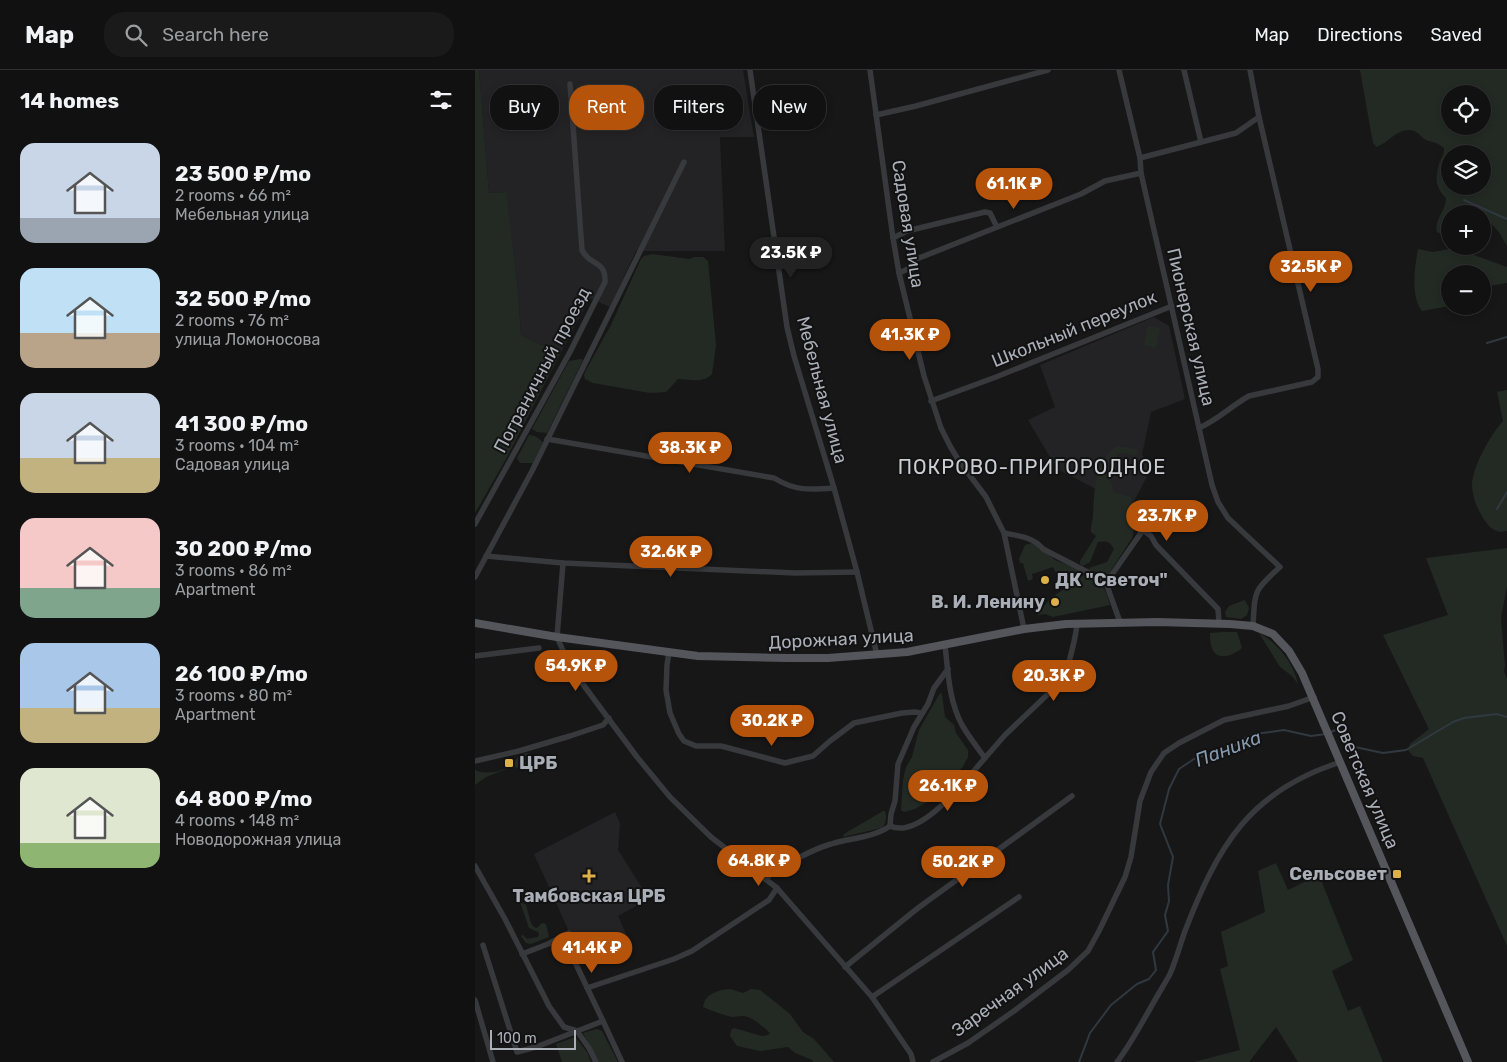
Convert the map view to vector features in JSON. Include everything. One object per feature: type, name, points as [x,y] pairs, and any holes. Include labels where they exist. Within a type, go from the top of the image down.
[{"type":"main road","name":"Дорожная улица","points":[[475,623],[557,638],[611,643],[698,656],[747,658],[828,658],[877,655],[945,645],[1024,629],[1077,623],[1120,622],[1219,623],[1253,626],[1273,634],[1289,651]]},
{"type":"main road","name":"Советская улица","points":[[1289,651],[1314,697],[1468,1062]]},
{"type":"street","name":"Мебельная улица","points":[[750,70],[787,327],[793,356],[834,488],[877,655]]},
{"type":"street","name":"Садовая улица","points":[[870,70],[899,273],[931,401],[949,446],[986,497],[1004,533],[1024,629]]},
{"type":"street","points":[[876,115],[1048,70]]},
{"type":"street","name":"Пионерская улица","points":[[1119,70],[1207,465],[1218,502],[1238,529],[1279,567],[1260,585],[1256,592],[1253,626]]},
{"type":"street","points":[[1184,70],[1201,142]]},
{"type":"street","points":[[1199,428],[1220,418],[1249,396],[1312,382],[1318,377],[1318,370],[1259,117],[1250,70]]},
{"type":"street","name":"Пограничный проезд","points":[[475,524],[566,360],[605,282],[605,272],[602,267],[585,257],[582,250],[570,84]]},
{"type":"street","points":[[1140,158],[1236,134],[1259,117]]},
{"type":"street","points":[[475,577],[532,471],[685,162]]},
{"type":"street","points":[[899,273],[910,268],[913,260],[1081,194],[1105,181],[1141,173]]},
{"type":"street","points":[[893,238],[907,231],[985,212],[990,213],[997,227]]},
{"type":"street","name":"Школьный переулок","points":[[931,401],[996,377],[1171,306]]},
{"type":"street","points":[[547,439],[774,478],[796,488],[815,490],[834,488]]},
{"type":"street","points":[[1105,583],[1143,530],[1151,536],[1156,545],[1218,609],[1219,623]]},
{"type":"street","points":[[1004,533],[1032,539],[1043,549],[1105,583],[1120,622]]},
{"type":"street","points":[[486,556],[563,563],[795,573],[857,572]]},
{"type":"street","points":[[563,563],[557,638],[563,653],[579,679],[637,757],[687,814],[729,852],[777,888],[872,997],[911,1054],[913,1062]]},
{"type":"street","points":[[765,879],[776,870],[828,845],[877,833],[890,826],[897,828],[912,826],[928,818],[1005,735],[1041,702],[1060,676],[1067,671],[1069,653],[1076,636],[1077,623]]},
{"type":"street","points":[[945,645],[952,698],[958,716],[966,732],[985,758]]},
{"type":"street","points":[[475,656],[539,648]]},
{"type":"street","points":[[669,652],[666,690],[670,713],[684,741],[696,746],[721,746],[785,763],[813,756],[854,723],[902,713],[921,713]]},
{"type":"street","points":[[890,826],[895,801],[896,769],[921,713],[928,704],[934,688],[947,669]]},
{"type":"street","name":"Заречная улица","points":[[933,1062],[968,1043],[1006,1016],[1068,970],[1088,951],[1125,877],[1131,857],[1139,801],[1151,772],[1164,754],[1179,743],[1224,720],[1289,706],[1314,697]]},
{"type":"street","points":[[475,761],[519,751],[570,736],[603,724],[609,718]]},
{"type":"street","points":[[1117,1062],[1169,975],[1185,931],[1211,871],[1241,823],[1254,809],[1285,787],[1322,768],[1341,762]]},
{"type":"street","points":[[845,967],[918,908],[1072,796]]},
{"type":"street","points":[[475,866],[555,1016],[565,1027],[577,1031],[596,1062]]},
{"type":"street","points":[[587,988],[674,960],[692,951],[769,900],[777,888]]},
{"type":"street","points":[[872,997],[1019,898]]},
{"type":"street","points":[[523,954],[569,933]]},
{"type":"street","points":[[563,937],[622,1062]]},
{"type":"street","points":[[483,945],[517,1052],[537,1047],[603,1021]]},
{"type":"street","points":[[475,1000],[493,1062]]},
{"type":"shaded area","points":[[475,70],[479,70],[489,193],[506,192],[518,291],[521,335],[560,354],[506,459],[475,513]]},
{"type":"shaded area","points":[[479,70],[743,70],[754,137],[720,137],[725,251],[636,251],[610,307],[590,298],[560,354],[521,335],[518,291],[505,192],[489,193]]},
{"type":"shaded area","points":[[1360,70],[1507,70],[1507,246],[1491,223],[1491,205],[1444,205],[1446,198],[1444,195],[1491,195],[1491,145],[1441,146],[1426,140],[1411,130],[1405,130],[1377,147],[1373,143]]},
{"type":"shaded area","points":[[1441,160],[1441,191],[1437,178]]},
{"type":"shaded area","points":[[1441,214],[1441,234],[1437,232],[1437,223]]},
{"type":"shaded area","points":[[1418,249],[1433,252],[1441,251],[1441,255],[1474,255],[1507,267],[1507,283],[1491,286],[1491,265],[1441,265],[1441,308],[1422,311],[1418,305],[1415,289]]},
{"type":"shaded area","points":[[652,254],[689,259],[703,257],[708,261],[716,345],[712,374],[700,380],[678,379],[666,392],[650,393],[593,383],[585,379],[586,370],[611,325],[641,259]]},
{"type":"shaded area","points":[[1154,317],[1169,326],[1185,399],[1151,412],[1142,455],[1152,467],[1131,507],[1057,469],[1028,420],[1055,407],[1040,365]]},
{"type":"shaded area","points":[[1148,326],[1160,328],[1156,348],[1144,345]]},
{"type":"shaded area","points":[[583,360],[547,433],[537,432],[532,429],[569,361]]},
{"type":"shaded area","points":[[1507,390],[1507,531],[1500,532],[1492,529],[1483,518],[1475,502],[1472,484],[1483,451],[1503,421],[1497,392]]},
{"type":"shaded area","points":[[529,435],[535,436],[543,442],[533,463],[520,463],[517,458]]},
{"type":"shaded area","points":[[1117,446],[1136,449],[1138,452],[1136,456],[1123,453],[1118,454],[1106,478],[1111,482],[1114,492],[1131,497],[1134,511],[1134,530],[1132,538],[1106,578],[1089,568],[1107,562],[1114,549],[1109,543],[1098,542],[1090,562],[1083,566],[1080,564],[1080,561],[1096,536],[1091,532],[1091,528],[1097,478],[1104,460]]},
{"type":"shaded area","points":[[1032,543],[1055,560],[1081,570],[1080,575],[1062,585],[1053,567],[1032,574],[1033,579],[1028,581],[1023,563],[1020,563],[1019,559],[1025,545]]},
{"type":"shaded area","points":[[1507,548],[1507,586],[1501,618],[1504,671],[1507,679],[1507,946],[1423,758],[1413,756],[1408,750],[1410,744],[1429,729],[1383,635],[1448,615],[1426,558]]},
{"type":"shaded area","points":[[1084,575],[1102,586],[1110,605],[1053,617],[1045,614],[1038,615],[1051,598]]},
{"type":"shaded area","points":[[1245,600],[1249,608],[1247,615],[1241,619],[1226,617],[1225,612],[1229,606]]},
{"type":"shaded area","points":[[1237,632],[1242,648],[1225,656],[1215,653],[1211,646],[1210,633]]},
{"type":"shaded area","points":[[1259,633],[1279,648],[1293,669],[1298,684],[1292,676],[1280,667]]},
{"type":"shaded area","points":[[940,693],[942,694],[945,717],[954,725],[956,733],[968,750],[968,757],[962,768],[929,801],[915,809],[904,812],[901,810],[906,767],[912,757],[919,730]]},
{"type":"shaded area","points":[[527,753],[531,754],[532,757],[525,766],[506,769],[486,777],[475,785],[475,770],[479,772],[498,771],[508,767],[520,756]]},
{"type":"shaded area","points":[[885,811],[886,818],[881,828],[843,837],[844,834]]},
{"type":"shaded area","name":"Тамбовская ЦРБ","points":[[615,812],[620,823],[618,850],[649,899],[618,916],[627,936],[581,958],[534,854]]},
{"type":"shaded area","points":[[1276,863],[1288,890],[1319,875],[1353,960],[1332,971],[1348,1011],[1360,1006],[1383,1062],[1298,1062],[1276,1027],[1249,1062],[1194,1062],[1240,1050],[1220,969],[1228,966],[1221,932],[1265,912],[1258,871]]},
{"type":"shaded area","points":[[520,902],[526,905],[534,927],[537,928],[542,923],[546,924],[549,937],[531,944],[526,943],[521,936],[523,935],[527,939],[538,937],[539,934],[529,928]]},
{"type":"shaded area","points":[[730,989],[743,993],[751,989],[760,990],[790,1014],[803,1032],[814,1039],[834,1062],[813,1062],[795,1053],[788,1047],[760,1051],[737,1046],[730,1036],[731,1030],[734,1028],[762,1036],[770,1033],[748,1017],[732,1017],[703,1007],[704,1002],[710,995],[717,991]]},
{"type":"shaded area","points":[[597,1029],[602,1031],[618,1062],[599,1062],[583,1033]]},
{"type":"shaded area","points":[[575,1037],[587,1052],[591,1062],[562,1062],[556,1044]]},
{"type":"waterway","points":[[1464,200],[1507,219]]},
{"type":"waterway","points":[[1487,343],[1507,337]]},
{"type":"waterway","points":[[1497,509],[1507,492]]},
{"type":"waterway","name":"Паника","points":[[1331,732],[1338,729],[1346,740],[1355,747],[1383,753],[1406,750],[1453,722],[1464,718],[1497,714],[1507,717]]},
{"type":"waterway","name":"Паника","points":[[1079,1062],[1090,1033],[1111,1005],[1137,984],[1149,979],[1156,970],[1153,952],[1168,931],[1165,915],[1169,901],[1168,885],[1173,857],[1160,824],[1169,789],[1179,769],[1202,756],[1221,755],[1228,752],[1242,739],[1255,734],[1284,730],[1311,736],[1326,734]]},
{"type":"place","name":"ДК \"Светоч\"","points":[[1045,580]]},
{"type":"place","name":"В. И. Ленину","points":[[1055,602]]},
{"type":"place","name":"ЦРБ","points":[[509,763]]},
{"type":"place","name":"Сельсовет","points":[[1397,874]]},
{"type":"place","name":"Тамбовская ЦРБ","points":[[589,876]]},
{"type":"district","name":"ПОКРОВО-ПРИГОРОДНОЕ","points":[[1032,467]]}]
